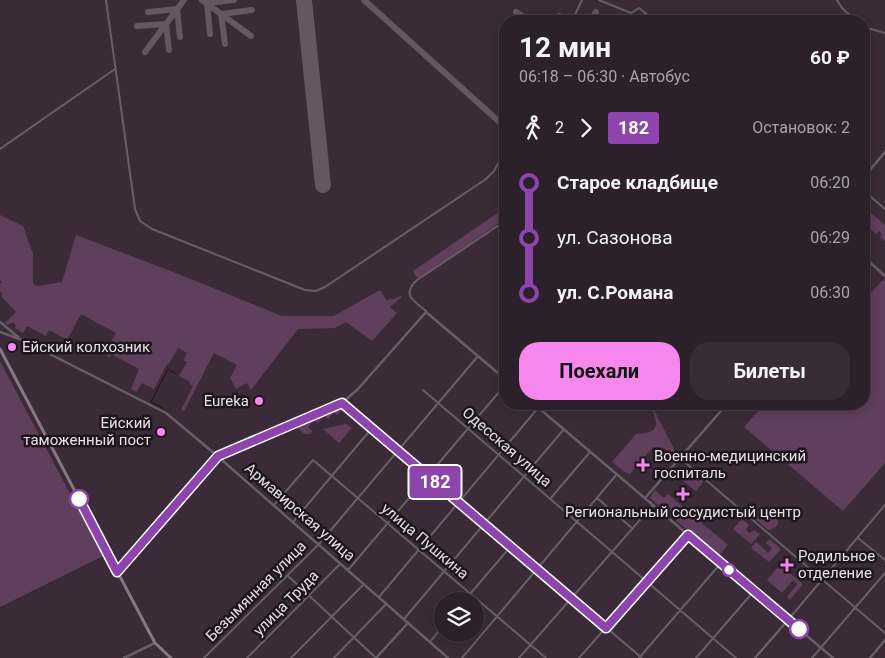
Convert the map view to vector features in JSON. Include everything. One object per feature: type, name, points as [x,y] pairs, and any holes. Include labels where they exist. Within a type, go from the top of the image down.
[{"type":"main road","points":[[0,350],[155,643],[171,658]]},
{"type":"street","points":[[106,0],[114,69],[136,213],[140,221],[152,229],[309,291],[316,291],[325,287],[486,179],[494,171],[499,162]]},
{"type":"street","points":[[575,15],[582,0]]},
{"type":"street","points":[[600,0],[631,13],[639,8],[647,15]]},
{"type":"street","points":[[837,0],[850,15]]},
{"type":"street","points":[[870,29],[885,33]]},
{"type":"street","points":[[0,149],[114,69]]},
{"type":"street","points":[[870,169],[885,152]]},
{"type":"street","points":[[870,196],[885,209]]},
{"type":"street","points":[[499,225],[416,280],[408,292],[410,297],[426,312],[499,374]]},
{"type":"street","points":[[870,262],[885,276]]},
{"type":"street","points":[[117,572],[218,456],[342,403],[358,390],[426,312]]},
{"type":"street","name":"Армавирская улица","points":[[0,322],[22,340]]},
{"type":"street","name":"Армавирская улица","points":[[0,332],[22,340],[163,411],[218,456],[448,658]]},
{"type":"street","name":"Безымянная улица","points":[[204,658],[319,544],[478,356]]},
{"type":"street","name":"Одесская улица","points":[[423,390],[736,658]]},
{"type":"street","points":[[348,570],[499,392]]},
{"type":"street","points":[[342,403],[640,657],[721,563]]},
{"type":"street","points":[[378,597],[536,410]]},
{"type":"street","points":[[540,410],[833,658]]},
{"type":"street","points":[[645,498],[722,410]]},
{"type":"street","points":[[293,522],[372,428]]},
{"type":"street","points":[[404,619],[564,429]]},
{"type":"street","points":[[550,499],[590,452]]},
{"type":"street","points":[[680,458],[885,632]]},
{"type":"street","name":"улица Пушкина","points":[[274,505],[313,460],[468,592]]},
{"type":"street","points":[[462,658],[617,474]]},
{"type":"street","points":[[597,498],[633,529]]},
{"type":"street","points":[[520,658],[653,505]]},
{"type":"street","points":[[755,658],[885,505]]},
{"type":"street","points":[[579,658],[688,535]]},
{"type":"street","points":[[858,537],[885,560]]},
{"type":"street","points":[[472,592],[511,546]]},
{"type":"street","name":"улица Труда","points":[[247,658],[341,564]]},
{"type":"street","points":[[812,658],[885,573]]},
{"type":"street","points":[[288,576],[376,658],[408,623]]},
{"type":"street","points":[[291,658],[364,584]]},
{"type":"street","points":[[696,658],[754,591]]},
{"type":"street","points":[[334,658],[386,604]]},
{"type":"street","name":"улица Пушкина","points":[[484,605],[546,658]]},
{"type":"street","points":[[430,642],[434,637]]},
{"type":"street","points":[[870,658],[885,640]]},
{"type":"street","points":[[124,658],[155,643]]},
{"type":"shaded area","points":[[499,212],[499,223],[420,277],[416,277],[413,271]]},
{"type":"shaded area","points":[[870,212],[885,225],[885,241],[880,237],[882,234],[879,231],[876,234],[870,228]]},
{"type":"shaded area","points":[[0,215],[23,226],[33,254],[33,283],[37,286],[62,282],[76,235],[282,316],[334,316],[380,290],[387,301],[391,298],[392,300],[400,296],[402,297],[390,307],[397,313],[372,341],[346,322],[335,328],[298,329],[251,390],[247,383],[236,389],[230,378],[237,365],[214,353],[184,411],[181,410],[193,386],[189,384],[190,382],[179,376],[187,362],[183,360],[187,353],[178,348],[154,389],[142,383],[137,392],[131,389],[139,369],[111,354],[109,357],[105,354],[116,333],[81,314],[67,340],[49,330],[46,336],[27,326],[23,333],[15,328],[16,326],[13,322],[8,325],[5,323],[16,312],[1,296],[3,294],[0,291],[0,284],[2,282],[0,280]]},
{"type":"shaded area","points":[[883,280],[885,281],[885,463],[843,511],[744,427],[759,410],[870,410],[870,294]]},
{"type":"shaded area","points":[[0,361],[103,556],[0,607]]},
{"type":"shaded area","points":[[343,405],[350,411],[344,408],[337,415],[334,412],[328,419],[324,416],[318,423],[314,420],[308,427],[312,431],[311,434],[304,434],[296,426]]},
{"type":"shaded area","points":[[652,410],[654,410],[677,455],[675,458],[664,448],[660,452],[653,447],[630,474],[626,473],[612,462],[636,434],[647,433],[655,428],[655,416]]},
{"type":"shaded area","points":[[346,424],[352,428],[339,443],[323,429]]},
{"type":"shaded area","points":[[689,467],[703,479],[703,482],[696,491],[679,478]]},
{"type":"shaded area","points":[[655,490],[664,498],[668,494],[728,545],[718,557],[650,498]]},
{"type":"shaded area","points":[[760,505],[778,520],[775,528],[768,530],[751,515]]},
{"type":"shaded area","points":[[743,520],[749,525],[746,530],[750,533],[754,530],[760,534],[751,544],[733,529]]},
{"type":"shaded area","points":[[769,539],[781,549],[769,562],[751,548],[756,542],[768,553],[772,548],[766,543]]},
{"type":"shaded area","points":[[780,565],[803,584],[790,600],[787,597],[797,584],[793,580],[782,593],[767,580]]},
{"type":"waterway","points":[[163,408],[151,402],[168,369],[176,374]]},
{"type":"taxiway","points":[[145,52],[184,0]]},
{"type":"taxiway","points":[[202,0],[251,36]]},
{"type":"taxiway","points":[[210,34],[207,3],[234,0]]},
{"type":"taxiway","points":[[364,0],[499,122]]},
{"type":"taxiway","points":[[148,12],[177,9],[180,37]]},
{"type":"taxiway","points":[[225,44],[221,14],[252,10]]},
{"type":"taxiway","points":[[516,12],[521,15]]},
{"type":"taxiway","points":[[137,26],[166,24],[169,50]]},
{"type":"runway","points":[[304,0],[323,185]]},
{"type":"bus line","name":"182","points":[[79,499],[117,572],[218,456],[342,403],[606,628],[688,535],[799,629]]},
{"type":"place","name":"Ейский колхозник","points":[[12,347]]},
{"type":"place","name":"Eureka","points":[[259,401]]},
{"type":"place","name":"Ейский таможенный пост","points":[[161,432]]},
{"type":"place","name":"Военно-медицинский госпиталь","points":[[643,465]]},
{"type":"place","name":"Региональный сосудистый центр","points":[[683,494]]},
{"type":"place","name":"Родильное отделение","points":[[787,565]]}]
